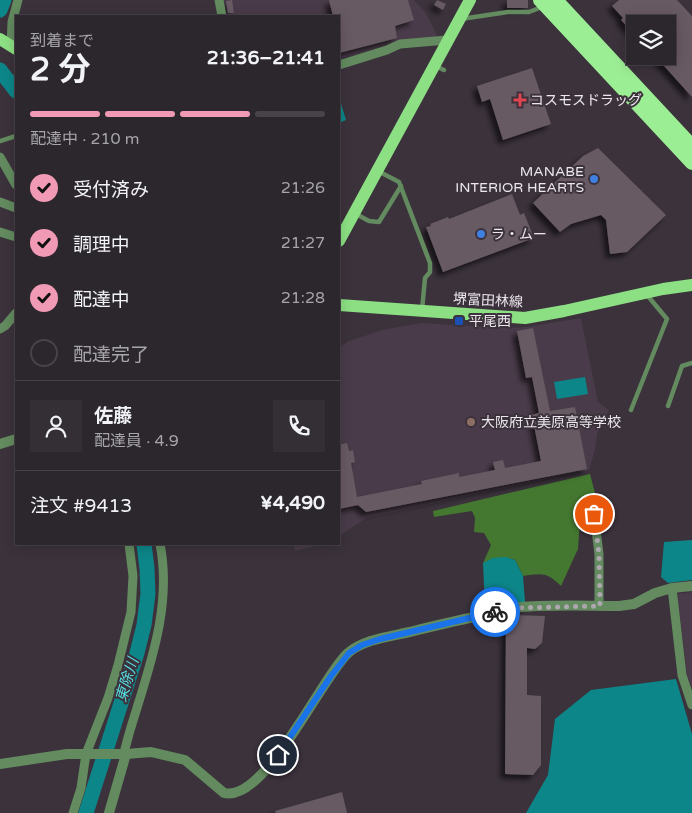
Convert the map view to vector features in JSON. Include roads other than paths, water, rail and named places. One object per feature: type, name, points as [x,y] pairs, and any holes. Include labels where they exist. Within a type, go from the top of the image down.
[{"type":"highway","points":[[547,2],[692,146]]},
{"type":"highway","points":[[547,2],[692,163]]},
{"type":"main road","points":[[340,239],[377,171],[439,68],[447,40],[467,1]]},
{"type":"main road","name":"堺富田林線","points":[[340,305],[525,318],[564,312],[645,293],[692,286]]},
{"type":"street","points":[[9,44],[18,0]]},
{"type":"street","points":[[219,0],[222,15]]},
{"type":"street","points":[[340,65],[400,44],[447,40]]},
{"type":"street","points":[[0,157],[15,183]]},
{"type":"street","points":[[0,202],[15,208]]},
{"type":"street","points":[[0,232],[15,237]]},
{"type":"street","points":[[0,329],[15,314]]},
{"type":"street","points":[[0,444],[15,440]]},
{"type":"street","points":[[594,514],[599,554],[600,606]]},
{"type":"street","points":[[73,813],[81,788],[88,754],[108,698],[129,621],[133,576],[129,545]]},
{"type":"street","points":[[109,813],[123,754],[156,644],[161,619],[163,576],[160,545]]},
{"type":"street","points":[[0,764],[58,755],[152,752],[186,760],[224,792],[231,794],[244,790],[272,763],[285,747],[337,668],[349,653],[362,645],[433,626],[514,608],[634,604],[656,593],[672,588],[692,586]]},
{"type":"street","points":[[672,588],[682,674],[692,705]]},
{"type":"lane","points":[[458,20],[508,12],[529,12],[547,2]]},
{"type":"lane","points":[[0,141],[15,136]]},
{"type":"lane","points":[[377,171],[399,182],[430,264],[430,272],[425,278],[422,311]]},
{"type":"lane","points":[[354,213],[369,220],[379,222],[401,186]]},
{"type":"lane","points":[[631,410],[667,319],[645,293]]},
{"type":"lane","points":[[668,406],[682,366],[692,363]]},
{"type":"water","points":[[340,100],[346,120],[340,123]]},
{"type":"water","points":[[585,377],[588,394],[557,399],[554,382]]},
{"type":"water","points":[[692,540],[692,580],[668,583],[661,577],[664,542]]},
{"type":"water","points":[[506,557],[515,560],[523,576],[525,602],[485,607],[483,563],[493,558]]},
{"type":"water","points":[[676,679],[692,734],[692,813],[526,813],[548,775],[555,719],[591,690]]},
{"type":"waterway","name":"東除川","points":[[0,10],[4,0]]},
{"type":"waterway","name":"東除川","points":[[0,70],[15,90]]},
{"type":"waterway","name":"東除川","points":[[86,813],[137,653],[144,625],[148,594],[144,545]]},
{"type":"place","name":"コスモスドラッグ","points":[[520,100]]},
{"type":"place","name":"MANABE INTERIOR HEARTS","points":[[594,179]]},
{"type":"place","name":"ラ・ムー","points":[[481,234]]},
{"type":"place","name":"平尾西","points":[[459,321]]},
{"type":"place","name":"大阪府立美原高等学校","points":[[471,422]]}]
